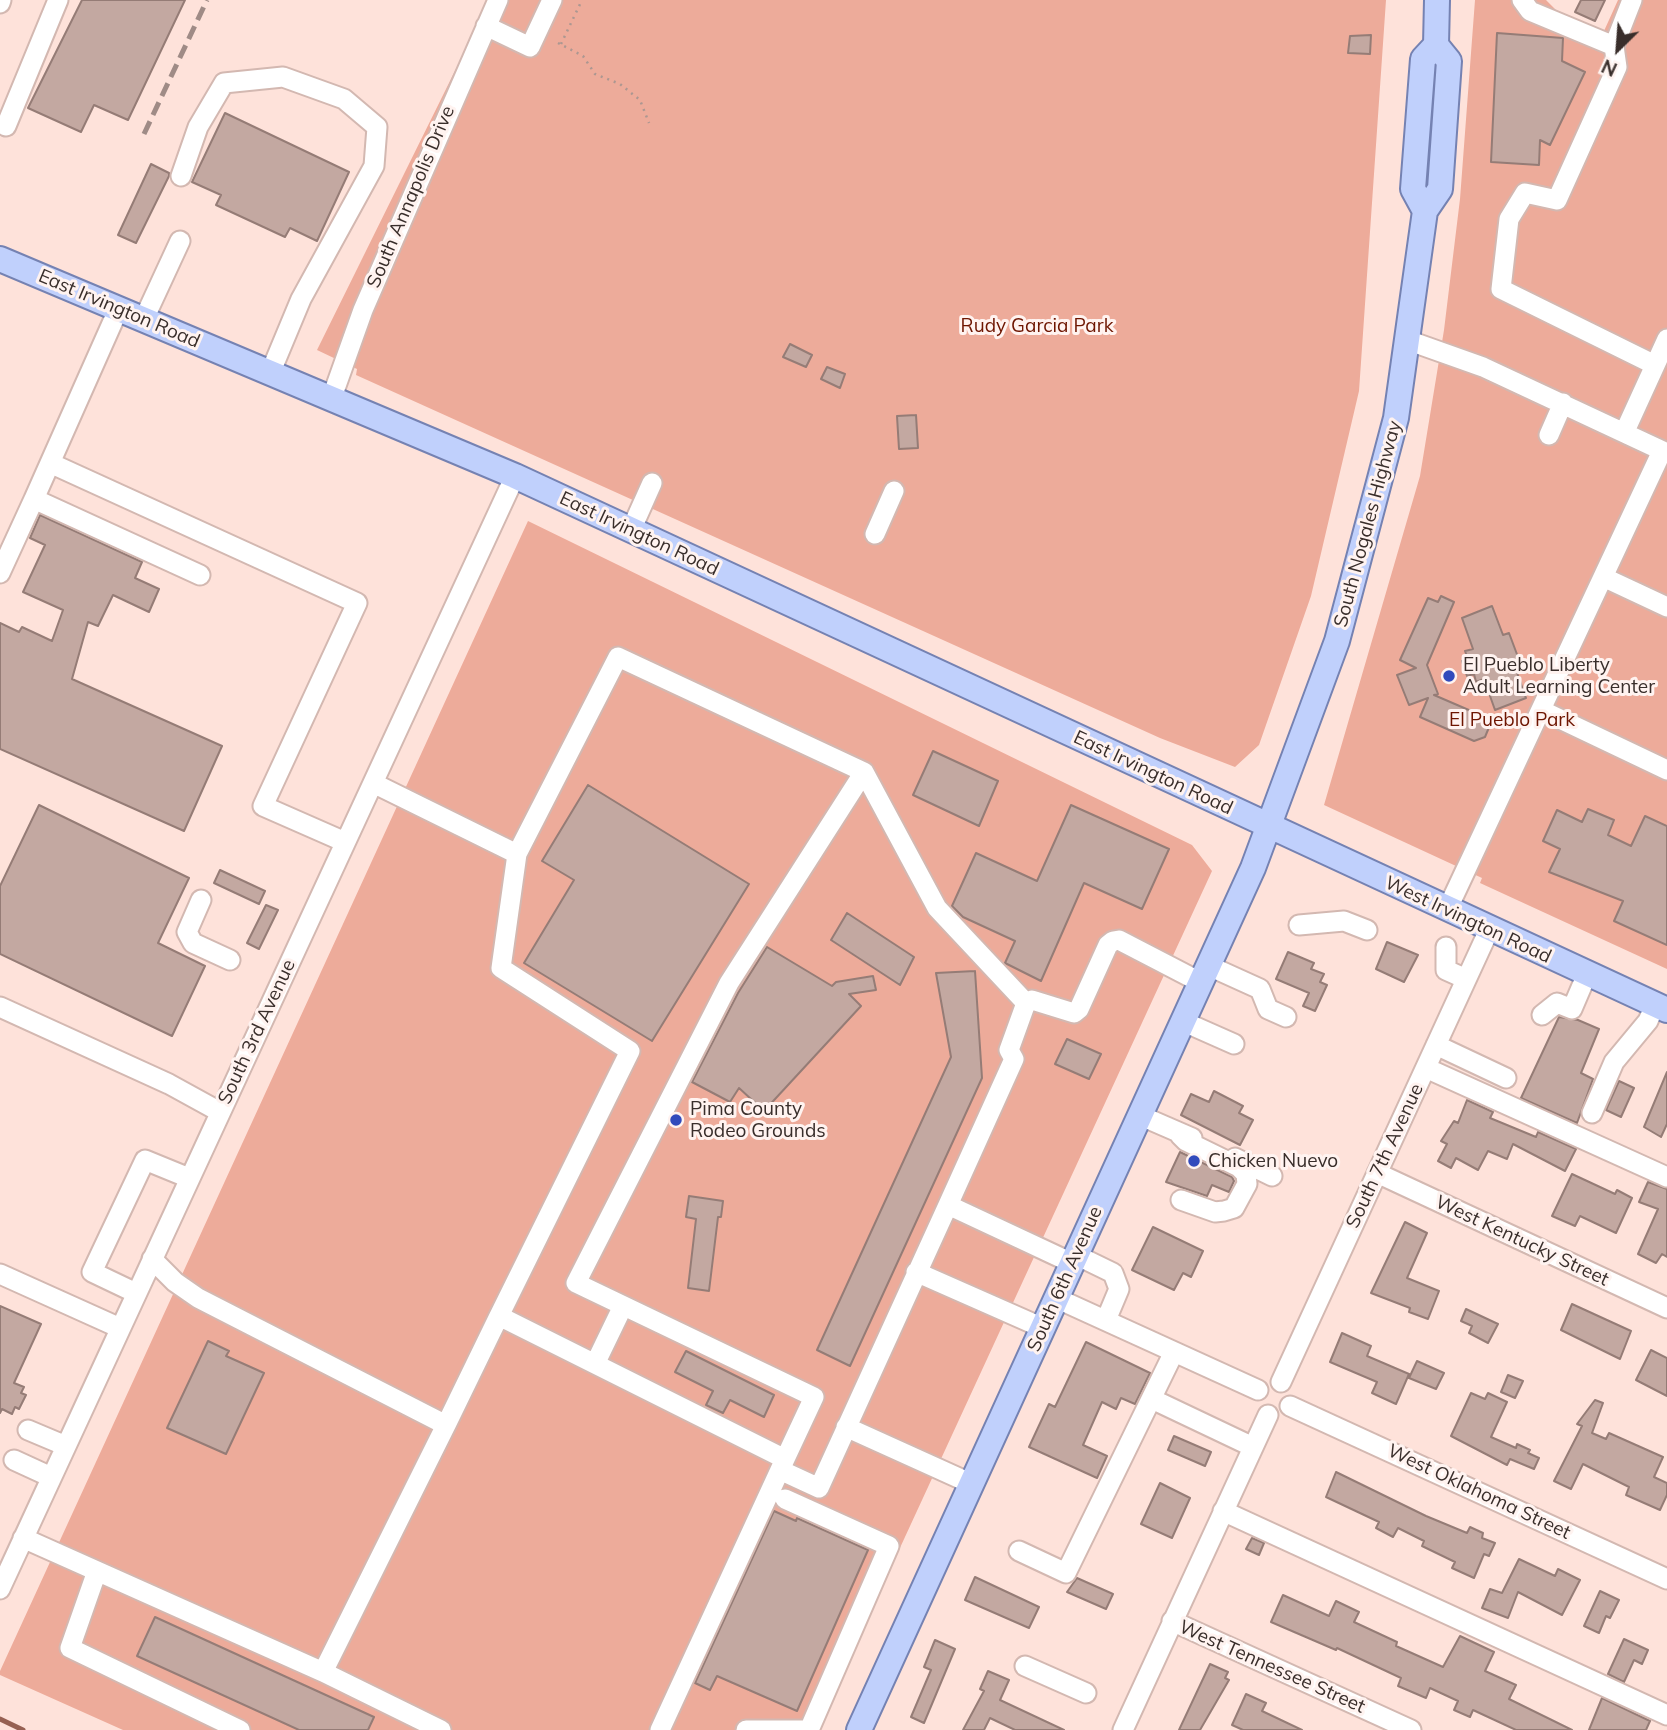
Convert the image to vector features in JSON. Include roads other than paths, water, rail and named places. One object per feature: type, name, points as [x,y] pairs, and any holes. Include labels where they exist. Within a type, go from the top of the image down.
[{"type":"main road","name":"South Nogales Highway","points":[[1270,827],[1338,641],[1396,418],[1425,211],[1440,189],[1449,61],[1436,45],[1437,0]]},
{"type":"main road","name":"East Irvington Road","points":[[0,259],[515,476],[1270,827]]},
{"type":"main road","name":"West Irvington Road","points":[[1270,827],[1661,1007]]},
{"type":"main road","name":"South 6th Avenue","points":[[859,1730],[1270,827]]},
{"type":"street","points":[[6,125],[58,0]]},
{"type":"street","name":"South Annapolis Drive","points":[[332,397],[363,310],[498,0]]},
{"type":"street","points":[[486,26],[530,47],[552,0]]},
{"type":"street","points":[[1522,0],[1530,11],[1614,46]]},
{"type":"street","points":[[1632,0],[1614,46],[1617,67],[1557,200],[1525,193],[1509,219],[1501,289],[1655,365]]},
{"type":"street","points":[[181,176],[198,127],[224,83],[283,77],[344,99],[377,127],[374,166],[301,299],[271,371]]},
{"type":"street","points":[[143,321],[180,241]]},
{"type":"street","points":[[0,573],[118,310]]},
{"type":"street","points":[[1407,340],[1483,367],[1626,431],[1665,452],[1603,577],[1447,910]]},
{"type":"street","points":[[1626,431],[1667,340]]},
{"type":"street","points":[[1549,435],[1563,403]]},
{"type":"street","points":[[50,463],[357,603],[263,806],[345,842]]},
{"type":"street","name":"South 3rd Avenue","points":[[0,1589],[515,476]]},
{"type":"street","points":[[631,530],[652,484]]},
{"type":"street","points":[[874,534],[894,491]]},
{"type":"street","points":[[34,499],[200,575]]},
{"type":"street","points":[[1603,577],[1667,607]]},
{"type":"street","points":[[323,1672],[630,1051],[501,968],[517,854],[618,657],[864,772],[937,908],[1026,1003]]},
{"type":"street","points":[[1541,710],[1667,770]]},
{"type":"street","points":[[660,1730],[814,1397],[576,1283],[729,983],[864,772]]},
{"type":"street","points":[[373,783],[517,854]]},
{"type":"street","points":[[201,900],[187,932],[193,943],[230,960]]},
{"type":"street","points":[[1298,925],[1344,921],[1367,930]]},
{"type":"street","name":"South 7th Avenue","points":[[1281,1382],[1489,930]]},
{"type":"street","points":[[1026,1003],[1038,1001],[1074,1013],[1080,1009],[1108,945],[1119,940],[1204,973],[1260,989],[1268,1009],[1286,1017]]},
{"type":"street","points":[[1446,947],[1446,970],[1466,979]]},
{"type":"street","points":[[1542,1015],[1557,1003],[1572,1009],[1587,974]]},
{"type":"street","points":[[499,1316],[783,1464],[818,1488],[1014,1059],[1009,1050],[1026,1003]]},
{"type":"street","points":[[0,1007],[169,1084],[220,1112]]},
{"type":"street","points":[[1592,1113],[1614,1062],[1661,1007]]},
{"type":"street","points":[[1182,1021],[1234,1044]]},
{"type":"street","points":[[1436,1045],[1506,1078]]},
{"type":"street","points":[[1426,1068],[1667,1177]]},
{"type":"street","points":[[1139,1115],[1239,1167],[1246,1174],[1247,1184],[1234,1208],[1215,1212],[1181,1200]]},
{"type":"street","points":[[1180,1135],[1183,1134],[1272,1176]]},
{"type":"street","points":[[136,1293],[92,1272],[145,1160],[189,1178]]},
{"type":"street","name":"West Kentucky Street","points":[[1377,1173],[1667,1308]]},
{"type":"street","points":[[948,1205],[1074,1259],[1113,1272],[1119,1289],[1105,1320]]},
{"type":"street","points":[[152,1259],[175,1282],[198,1298],[446,1425]]},
{"type":"street","points":[[916,1272],[1043,1328]]},
{"type":"street","points":[[0,1273],[120,1328]]},
{"type":"street","points":[[1056,1298],[1258,1390]]},
{"type":"street","points":[[595,1364],[623,1306]]},
{"type":"street","points":[[1019,1551],[1066,1573],[1174,1352]]},
{"type":"street","points":[[1268,1381],[1281,1382],[1289,1390],[1290,1406],[1279,1415],[1268,1415],[1257,1405],[1258,1390],[1268,1381]]},
{"type":"street","points":[[1152,1399],[1253,1447]]},
{"type":"street","name":"West Oklahoma Street","points":[[1290,1406],[1667,1578]]},
{"type":"street","points":[[1123,1730],[1268,1415]]},
{"type":"street","points":[[846,1427],[972,1484]]},
{"type":"street","points":[[28,1430],[66,1446]]},
{"type":"street","points":[[14,1460],[51,1477]]},
{"type":"street","points":[[746,1730],[809,1730],[889,1546],[785,1499]]},
{"type":"street","points":[[1223,1511],[1667,1715]]},
{"type":"street","points":[[23,1538],[323,1672],[413,1724],[441,1730]]},
{"type":"street","points":[[97,1572],[70,1648],[240,1730]]},
{"type":"street","name":"West Tennessee Street","points":[[1171,1621],[1411,1730]]},
{"type":"street","points":[[1025,1666],[1086,1693]]},
{"type":"waterway","points":[[0,1719],[23,1730]]},
{"type":"railway","points":[[144,134],[207,0]]},
{"type":"place","name":"El Pueblo Liberty Adult Learning Center","points":[[1449,676]]},
{"type":"place","name":"Pima County Rodeo Grounds","points":[[676,1120]]},
{"type":"place","name":"Chicken Nuevo","points":[[1194,1161]]},
{"type":"park label","name":"Rudy Garcia Park","points":[[1037,326]]},
{"type":"park label","name":"El Pueblo Park","points":[[1512,720]]}]
